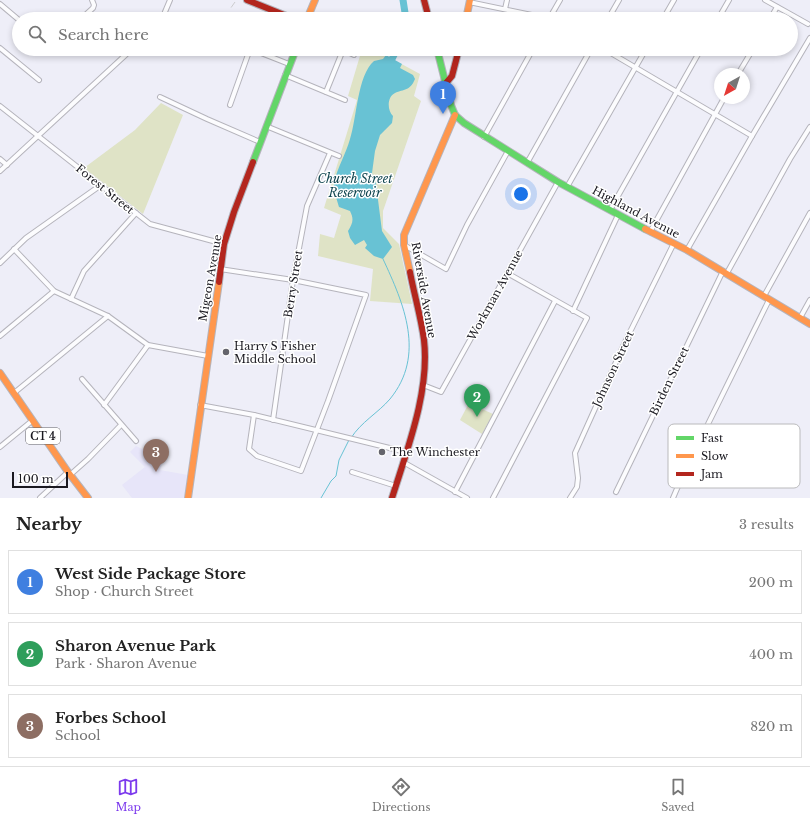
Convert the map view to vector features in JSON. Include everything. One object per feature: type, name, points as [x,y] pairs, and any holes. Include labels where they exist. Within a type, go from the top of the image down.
[{"type":"street","points":[[89,12],[93,8],[94,4],[92,0]]},
{"type":"street","points":[[165,12],[170,0]]},
{"type":"street","points":[[247,0],[277,12]]},
{"type":"street","points":[[310,12],[315,0]]},
{"type":"street","points":[[424,0],[427,12]]},
{"type":"street","points":[[505,9],[507,0]]},
{"type":"street","points":[[554,12],[560,0]]},
{"type":"street","points":[[612,12],[619,0]]},
{"type":"street","points":[[668,12],[674,0]]},
{"type":"street","points":[[722,12],[729,0]]},
{"type":"street","points":[[765,0],[786,12]]},
{"type":"street","points":[[468,12],[470,1],[518,12]]},
{"type":"street","points":[[0,4],[12,14]]},
{"type":"street","points":[[774,12],[777,7]]},
{"type":"street","points":[[798,19],[808,24]]},
{"type":"street","points":[[687,250],[810,38]]},
{"type":"street","points":[[0,48],[38,80]]},
{"type":"street","points":[[0,171],[124,56]]},
{"type":"street","points":[[230,105],[248,56]]},
{"type":"street","points":[[268,56],[289,64]]},
{"type":"street","name":"Migeon Avenue","points":[[188,498],[224,244],[234,212],[293,56]]},
{"type":"street","points":[[326,92],[339,56]]},
{"type":"street","points":[[439,56],[451,105],[455,115]]},
{"type":"street","points":[[446,83],[452,76],[457,56]]},
{"type":"street","points":[[484,137],[529,56]]},
{"type":"street","points":[[527,163],[587,56]]},
{"type":"street","points":[[616,56],[676,93],[752,136]]},
{"type":"street","points":[[567,187],[642,56]]},
{"type":"street","points":[[610,210],[697,56]]},
{"type":"street","points":[[742,68],[749,56]]},
{"type":"street","points":[[285,75],[345,100]]},
{"type":"street","points":[[160,97],[260,142]]},
{"type":"street","points":[[650,232],[721,104]]},
{"type":"street","name":"Forest Street","points":[[0,106],[150,224],[224,244]]},
{"type":"street","name":"Highland Avenue","points":[[455,115],[484,137],[558,182],[650,232],[687,250],[810,324]]},
{"type":"street","name":"Riverside Avenue","points":[[392,498],[420,406],[424,367],[424,340],[404,245],[404,235],[455,115]]},
{"type":"street","points":[[266,126],[338,156]]},
{"type":"street","name":"Birden Street","points":[[616,492],[725,272],[810,127]]},
{"type":"street","points":[[404,245],[446,269],[467,225],[508,152]]},
{"type":"street","name":"Berry Street","points":[[273,420],[293,280],[307,206],[330,153]]},
{"type":"street","points":[[0,159],[7,165]]},
{"type":"street","name":"Workman Avenue","points":[[423,385],[441,392],[558,182]]},
{"type":"street","points":[[0,264],[26,238],[101,185]]},
{"type":"street","points":[[71,299],[84,271],[136,213]]},
{"type":"street","points":[[707,424],[767,298],[810,214]]},
{"type":"street","points":[[572,311],[618,215]]},
{"type":"street","name":"Johnson Street","points":[[570,498],[577,487],[578,478],[575,453],[625,342],[674,243]]},
{"type":"street","points":[[14,249],[54,291],[108,316],[148,345],[208,356]]},
{"type":"street","points":[[220,269],[293,280],[366,295],[301,471],[257,456],[249,449],[254,415]]},
{"type":"street","points":[[493,498],[587,318],[572,311],[507,273]]},
{"type":"street","points":[[0,336],[54,291]]},
{"type":"street","points":[[800,318],[810,300]]},
{"type":"street","points":[[455,492],[555,301]]},
{"type":"street","points":[[14,392],[108,316]]},
{"type":"street","points":[[104,405],[148,345]]},
{"type":"street","name":"CT 4","points":[[0,374],[14,392],[69,474],[88,498]]},
{"type":"street","points":[[82,379],[136,441]]},
{"type":"street","points":[[200,405],[254,415],[406,452]]},
{"type":"street","points":[[0,447],[33,420]]},
{"type":"street","points":[[40,498],[88,459],[121,425]]},
{"type":"street","points":[[403,462],[467,498]]},
{"type":"street","points":[[352,472],[396,486]]},
{"type":"street","points":[[673,498],[677,488]]},
{"type":"shaded area","points":[[136,446],[163,460],[160,470],[188,475],[184,498],[132,498],[122,485],[145,467],[130,452]]},
{"type":"green space","points":[[360,56],[387,56],[420,74],[414,96],[421,101],[383,211],[383,228],[399,244],[412,304],[370,301],[373,269],[318,256],[320,234],[334,238],[341,215],[324,208],[357,100],[348,96]]},
{"type":"green space","points":[[161,103],[183,115],[143,214],[84,168],[135,130]]},
{"type":"green space","points":[[469,403],[493,414],[482,434],[460,420]]},
{"type":"water","name":"Church Street Reservoir","points":[[385,56],[388,56],[402,64],[400,68],[413,75],[415,79],[409,88],[395,93],[390,97],[389,107],[393,116],[392,123],[380,135],[375,151],[372,173],[376,184],[382,231],[392,247],[383,259],[374,256],[365,248],[367,245],[364,240],[355,245],[350,238],[348,231],[352,223],[352,216],[350,211],[339,207],[335,195],[334,183],[350,139],[358,98],[364,77],[368,68],[374,61],[383,59]]},
{"type":"waterway","points":[[403,0],[405,12]]},
{"type":"waterway","points":[[351,438],[355,432],[390,399],[401,382],[407,365],[409,347],[408,329],[404,311],[383,259]]},
{"type":"waterway","points":[[321,498],[331,481],[336,476],[339,460],[349,440]]},
{"type":"railway","points":[[228,12],[235,2]]},
{"type":"traffic: fast","points":[[253,162],[293,56]]},
{"type":"traffic: fast","points":[[439,56],[451,105],[455,115],[464,123],[558,182],[645,229]]},
{"type":"traffic: slow","points":[[310,12],[315,0]]},
{"type":"traffic: slow","points":[[467,12],[470,0]]},
{"type":"traffic: slow","points":[[410,272],[404,245],[404,235],[455,115]]},
{"type":"traffic: slow","points":[[645,229],[687,250],[810,324]]},
{"type":"traffic: slow","points":[[188,498],[219,282]]},
{"type":"traffic: slow","points":[[0,373],[68,472],[88,498]]},
{"type":"traffic: jam","points":[[247,0],[277,12]]},
{"type":"traffic: jam","points":[[424,0],[427,12]]},
{"type":"traffic: jam","points":[[446,83],[452,76],[457,56]]},
{"type":"traffic: jam","points":[[219,282],[224,244],[234,212],[253,162]]},
{"type":"traffic: jam","points":[[392,498],[416,420],[424,379],[424,340],[410,272]]},
{"type":"place","name":"West Side Package Store","points":[[443,114]]},
{"type":"place","name":"Harry S Fisher Middle School","points":[[226,352]]},
{"type":"place","name":"Sharon Avenue Park","points":[[477,417]]},
{"type":"place","name":"The Winchester","points":[[382,452]]},
{"type":"place","name":"Forbes School","points":[[156,472]]}]
